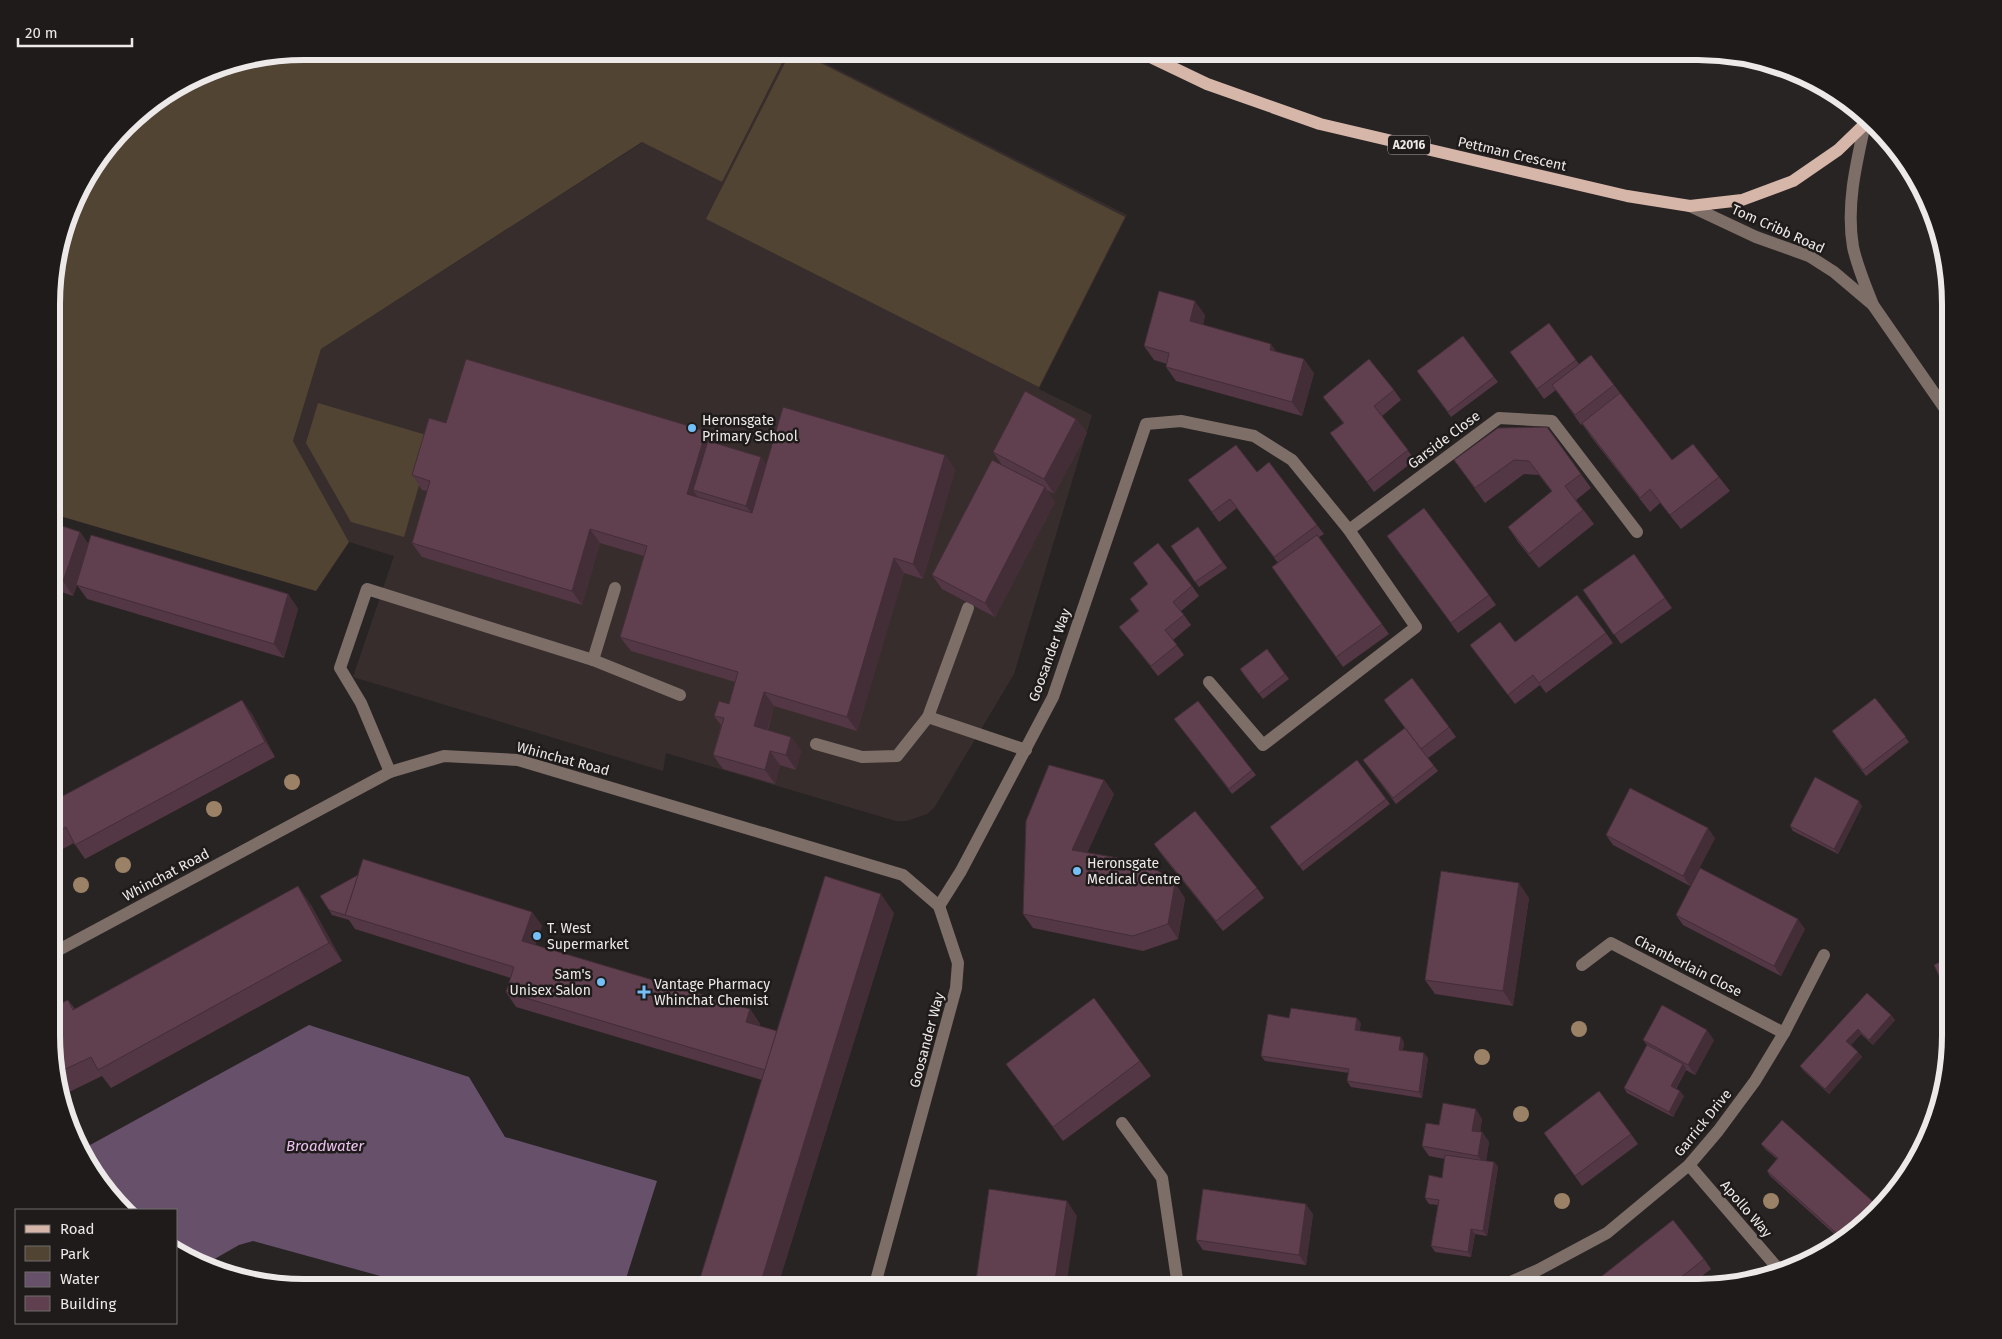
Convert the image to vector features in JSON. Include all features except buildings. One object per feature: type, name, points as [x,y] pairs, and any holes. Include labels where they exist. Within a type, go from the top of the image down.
[{"type":"main road","name":"Pettman Crescent","points":[[1157,60],[1207,84],[1320,124],[1627,196],[1690,206],[1742,200],[1793,181],[1838,150],[1864,125]]},
{"type":"street","name":"Tom Cribb Road","points":[[1866,127],[1854,175],[1851,208],[1853,247],[1873,306]]},
{"type":"street","name":"Tom Cribb Road","points":[[1690,206],[1756,237],[1809,256],[1834,272],[1873,306],[1942,405]]},
{"type":"street","name":"Garside Close","points":[[1349,530],[1499,418],[1552,421],[1637,532]]},
{"type":"street","name":"Goosander Way","points":[[876,1279],[956,988],[958,963],[939,906],[961,871],[1053,697],[1146,424],[1181,421],[1254,436],[1292,460],[1349,530],[1416,627],[1263,744],[1209,682]]},
{"type":"street","points":[[593,660],[615,588]]},
{"type":"street","points":[[390,772],[361,703],[340,668],[367,589],[593,660],[680,694]]},
{"type":"street","points":[[816,744],[862,757],[896,756],[928,716],[968,608]]},
{"type":"street","points":[[928,716],[1026,750]]},
{"type":"street","name":"Whinchat Road","points":[[60,949],[390,772],[444,756],[518,760],[902,875],[939,906]]},
{"type":"street","name":"Chamberlain Close","points":[[1582,965],[1611,943],[1784,1033]]},
{"type":"street","name":"Garrick Drive","points":[[1517,1279],[1608,1233],[1689,1165],[1755,1081],[1784,1033],[1824,955]]},
{"type":"street","points":[[1122,1124],[1162,1178],[1180,1279]]},
{"type":"street","name":"Apollo Way","points":[[1689,1165],[1776,1266]]},
{"type":"shaded area","name":"Heronsgate Primary School","points":[[783,60],[819,60],[1127,215],[1039,389],[1092,415],[1014,674],[934,808],[927,814],[906,821],[896,821],[666,753],[663,771],[353,677],[394,556],[349,542],[293,441],[321,349],[643,142],[722,182]]},
{"type":"green space","points":[[304,60],[783,60],[722,182],[642,142],[321,349],[293,441],[349,542],[316,591],[60,516],[60,304],[62,272],[68,241],[85,196],[110,155],[131,131],[155,110],[196,85],[241,68],[272,62]]},
{"type":"green space","points":[[786,60],[815,60],[1125,217],[1039,387],[706,219]]},
{"type":"green space","points":[[318,403],[433,437],[404,537],[351,522],[306,443]]},
{"type":"water","name":"Broadwater","points":[[309,1025],[469,1077],[505,1137],[657,1181],[626,1279],[391,1279],[253,1241],[239,1245],[212,1260],[196,1254],[178,1244],[178,1209],[132,1209],[110,1184],[87,1147]]},
{"type":"place","name":"Heronsgate Primary School","points":[[692,428]]},
{"type":"place","name":"Heronsgate Medical Centre","points":[[1077,871]]},
{"type":"place","name":"T. West Supermarket","points":[[537,936]]},
{"type":"place","name":"Sam's Unisex Salon","points":[[601,982]]},
{"type":"place","name":"Vantage Pharmacy Whinchat Chemist","points":[[644,992]]}]
